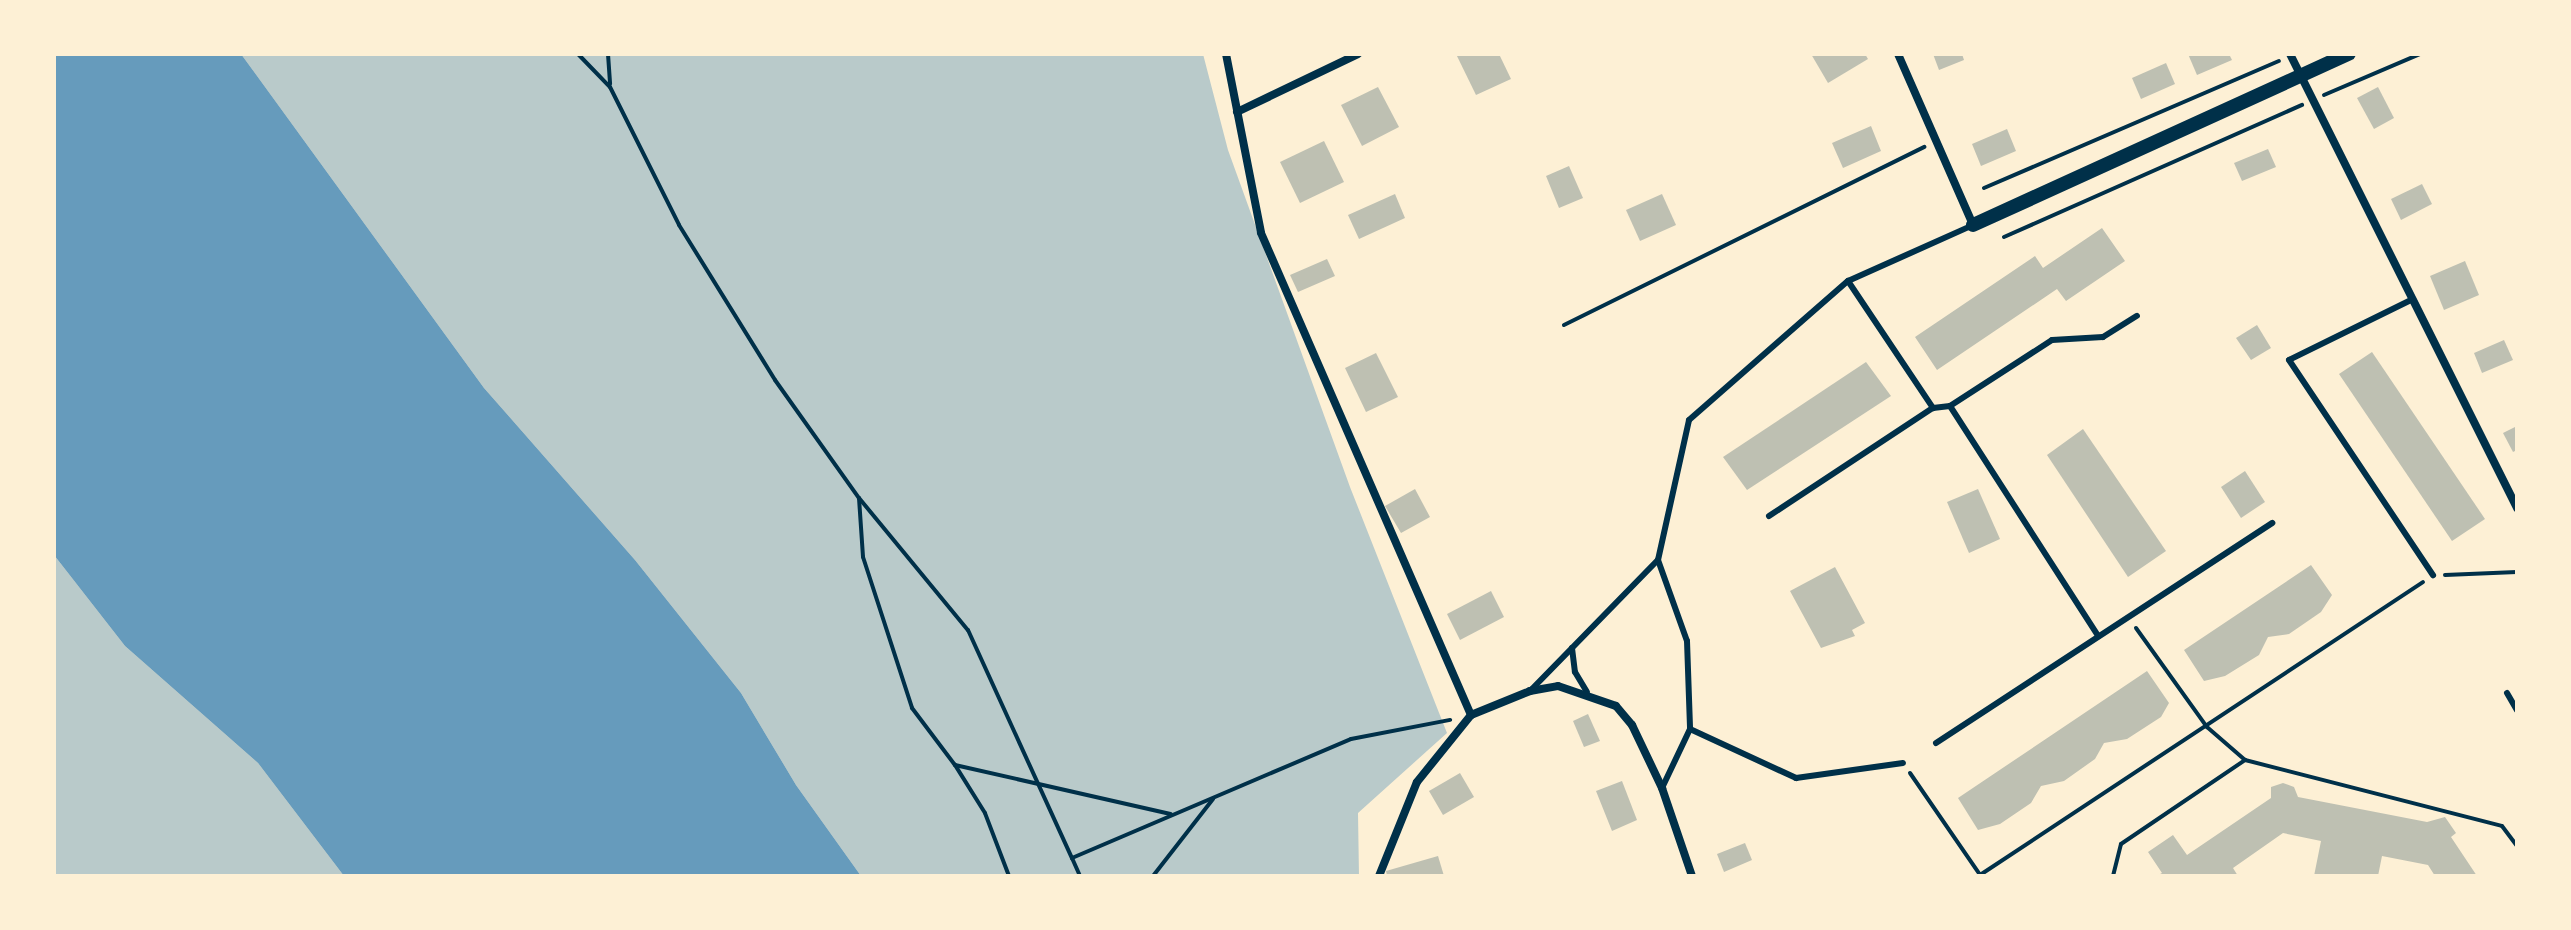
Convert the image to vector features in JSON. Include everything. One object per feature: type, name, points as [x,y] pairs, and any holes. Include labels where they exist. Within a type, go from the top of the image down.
[{"type":"street","points":[[1226,54],[1261,233],[1471,715]]},
{"type":"street","points":[[1237,112],[1358,54]]},
{"type":"street","points":[[1898,54],[1973,225],[2349,54]]},
{"type":"street","points":[[2291,55],[2517,508]]},
{"type":"street","points":[[1379,876],[1417,782],[1471,715],[1530,691],[1558,686],[1587,692],[1616,706],[1632,725],[1662,788],[1692,876]]},
{"type":"lane","points":[[1530,691],[1658,560],[1689,420],[1848,281],[1973,225]]},
{"type":"lane","points":[[1848,281],[1933,408]]},
{"type":"lane","points":[[2414,299],[2289,360],[2433,575]]},
{"type":"lane","points":[[1769,516],[1933,408],[1950,406],[2052,340],[2103,337],[2137,316]]},
{"type":"lane","points":[[1950,406],[2098,636]]},
{"type":"lane","points":[[1936,743],[2272,523]]},
{"type":"lane","points":[[1658,560],[1687,641],[1690,729],[1662,788]]},
{"type":"lane","points":[[1572,648],[1575,672],[1587,692]]},
{"type":"lane","points":[[2507,693],[2517,710]]},
{"type":"lane","points":[[1690,729],[1796,778],[1903,763]]},
{"type":"path","points":[[578,54],[610,87],[679,225],[775,380],[859,498],[968,630],[1033,781],[1080,876]]},
{"type":"path","points":[[608,54],[610,87]]},
{"type":"path","points":[[2004,237],[2420,54]]},
{"type":"path","points":[[1984,188],[2291,55]]},
{"type":"path","points":[[1564,325],[1936,141]]},
{"type":"path","points":[[859,498],[863,557],[912,708],[955,765],[985,813],[1009,876]]},
{"type":"path","points":[[1903,763],[1980,875],[2433,575],[2517,572]]},
{"type":"path","points":[[2128,617],[2207,727],[2245,760],[2502,826],[2517,846]]},
{"type":"path","points":[[1072,858],[1351,739],[1471,715]]},
{"type":"path","points":[[2113,876],[2121,844],[2245,760]]},
{"type":"path","points":[[955,765],[1173,815]]},
{"type":"path","points":[[1153,876],[1215,797]]},
{"type":"shaded area","points":[[241,54],[1203,54],[1228,150],[1350,487],[1447,733],[1358,813],[1359,876],[861,876],[796,785],[741,693],[635,560],[484,388]]},
{"type":"shaded area","points":[[54,555],[125,646],[258,763],[344,876],[54,876]]},
{"type":"water","points":[[54,54],[241,54],[484,388],[635,560],[741,693],[796,785],[861,876],[344,876],[258,763],[125,646],[54,555]]},
{"type":"building","points":[[1456,54],[1499,54],[1511,79],[1476,95]]},
{"type":"building","points":[[1811,54],[1865,54],[1868,59],[1828,83]]},
{"type":"building","points":[[1933,54],[1962,54],[1964,60],[1939,70]]},
{"type":"building","points":[[2188,54],[2229,54],[2232,60],[2197,75]]},
{"type":"building","points":[[2166,63],[2175,84],[2141,99],[2132,78]]},
{"type":"building","points":[[1378,87],[1399,127],[1362,146],[1341,105]]},
{"type":"building","points":[[2378,87],[2394,118],[2374,129],[2357,98]]},
{"type":"building","points":[[1871,126],[1881,151],[1843,168],[1832,143]]},
{"type":"building","points":[[2007,129],[2016,151],[1981,166],[1972,144]]},
{"type":"building","points":[[1324,141],[1344,182],[1300,203],[1280,162]]},
{"type":"building","points":[[2268,149],[2276,167],[2242,181],[2234,163]]},
{"type":"building","points":[[1569,166],[1583,198],[1559,208],[1546,176]]},
{"type":"building","points":[[2422,184],[2432,204],[2401,220],[2391,199]]},
{"type":"building","points":[[1395,194],[1405,218],[1359,239],[1348,215]]},
{"type":"building","points":[[1662,194],[1676,225],[1640,241],[1626,210]]},
{"type":"building","points":[[2102,228],[2125,261],[2066,301],[2057,289],[1937,370],[1915,337],[2035,256],[2043,268]]},
{"type":"building","points":[[1327,259],[1335,276],[1298,292],[1290,275]]},
{"type":"building","points":[[2465,261],[2479,295],[2444,310],[2430,276]]},
{"type":"building","points":[[2257,325],[2271,348],[2251,360],[2236,338]]},
{"type":"building","points":[[2504,340],[2513,360],[2482,373],[2474,353]]},
{"type":"building","points":[[2372,352],[2485,519],[2452,541],[2339,374]]},
{"type":"building","points":[[1376,353],[1398,397],[1366,412],[1345,368]]},
{"type":"building","points":[[1866,362],[1891,396],[1747,490],[1723,457]]},
{"type":"building","points":[[2517,426],[2517,450],[2513,452],[2503,433]]},
{"type":"building","points":[[2083,429],[2166,551],[2128,577],[2047,455]]},
{"type":"building","points":[[2245,471],[2265,502],[2241,518],[2221,487]]},
{"type":"building","points":[[1415,489],[1430,517],[1401,533],[1385,506]]},
{"type":"building","points":[[1978,489],[2000,539],[1969,553],[1947,502]]},
{"type":"building","points":[[2311,565],[2332,595],[2321,612],[2289,634],[2268,637],[2259,655],[2225,676],[2204,681],[2184,650]]},
{"type":"building","points":[[1835,567],[1865,623],[1852,630],[1855,636],[1821,648],[1790,591]]},
{"type":"building","points":[[1491,591],[1504,617],[1460,640],[1447,614]]},
{"type":"building","points":[[2147,671],[2169,703],[2161,717],[2127,739],[2104,743],[2095,759],[2064,781],[2041,786],[2031,803],[2000,824],[1978,830],[1958,798]]},
{"type":"building","points":[[1588,714],[1600,741],[1584,747],[1573,721]]},
{"type":"building","points":[[1460,773],[1474,797],[1443,815],[1429,791]]},
{"type":"building","points":[[1622,781],[1637,820],[1612,831],[1596,791]]},
{"type":"building","points":[[2283,783],[2294,787],[2298,797],[2427,822],[2445,817],[2456,833],[2451,837],[2477,876],[2435,876],[2428,865],[2382,856],[2378,876],[2314,876],[2321,841],[2283,833],[2233,868],[2238,876],[2156,876],[2162,873],[2148,852],[2173,835],[2187,855],[2271,798],[2271,787]]},
{"type":"building","points":[[1745,843],[1752,860],[1724,872],[1717,854]]},
{"type":"building","points":[[1438,856],[1444,876],[1387,876],[1386,871]]}]
